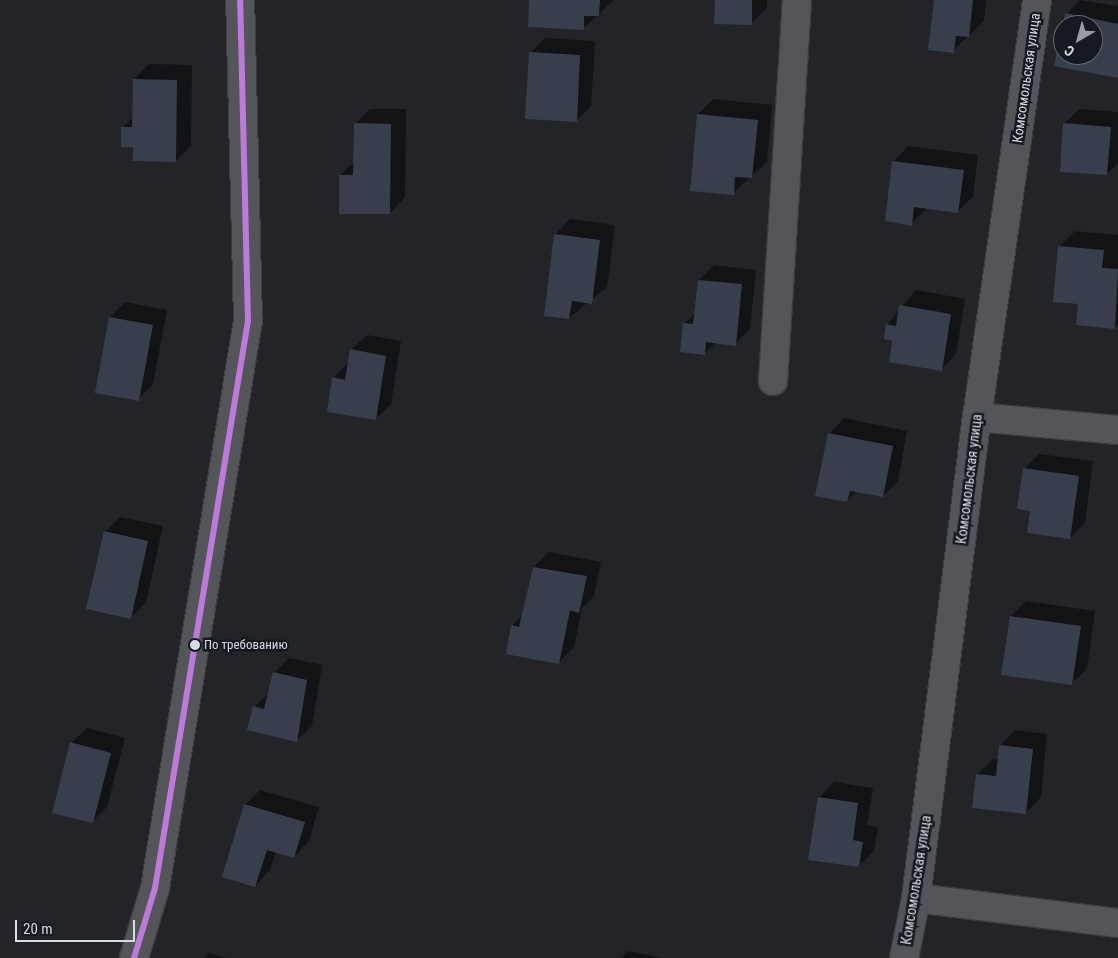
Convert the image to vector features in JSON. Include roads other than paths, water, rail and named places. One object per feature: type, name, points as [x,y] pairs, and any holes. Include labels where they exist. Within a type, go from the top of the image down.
[{"type":"street","points":[[134,958],[155,888],[248,321],[240,0]]},
{"type":"street","points":[[773,381],[797,0]]},
{"type":"street","name":"Комсомольская улица","points":[[904,958],[916,898],[977,417],[1037,0]]},
{"type":"street","points":[[977,417],[1118,430]]},
{"type":"street","points":[[916,898],[1118,924]]},
{"type":"place","name":"По требованию","points":[[195,645]]}]
